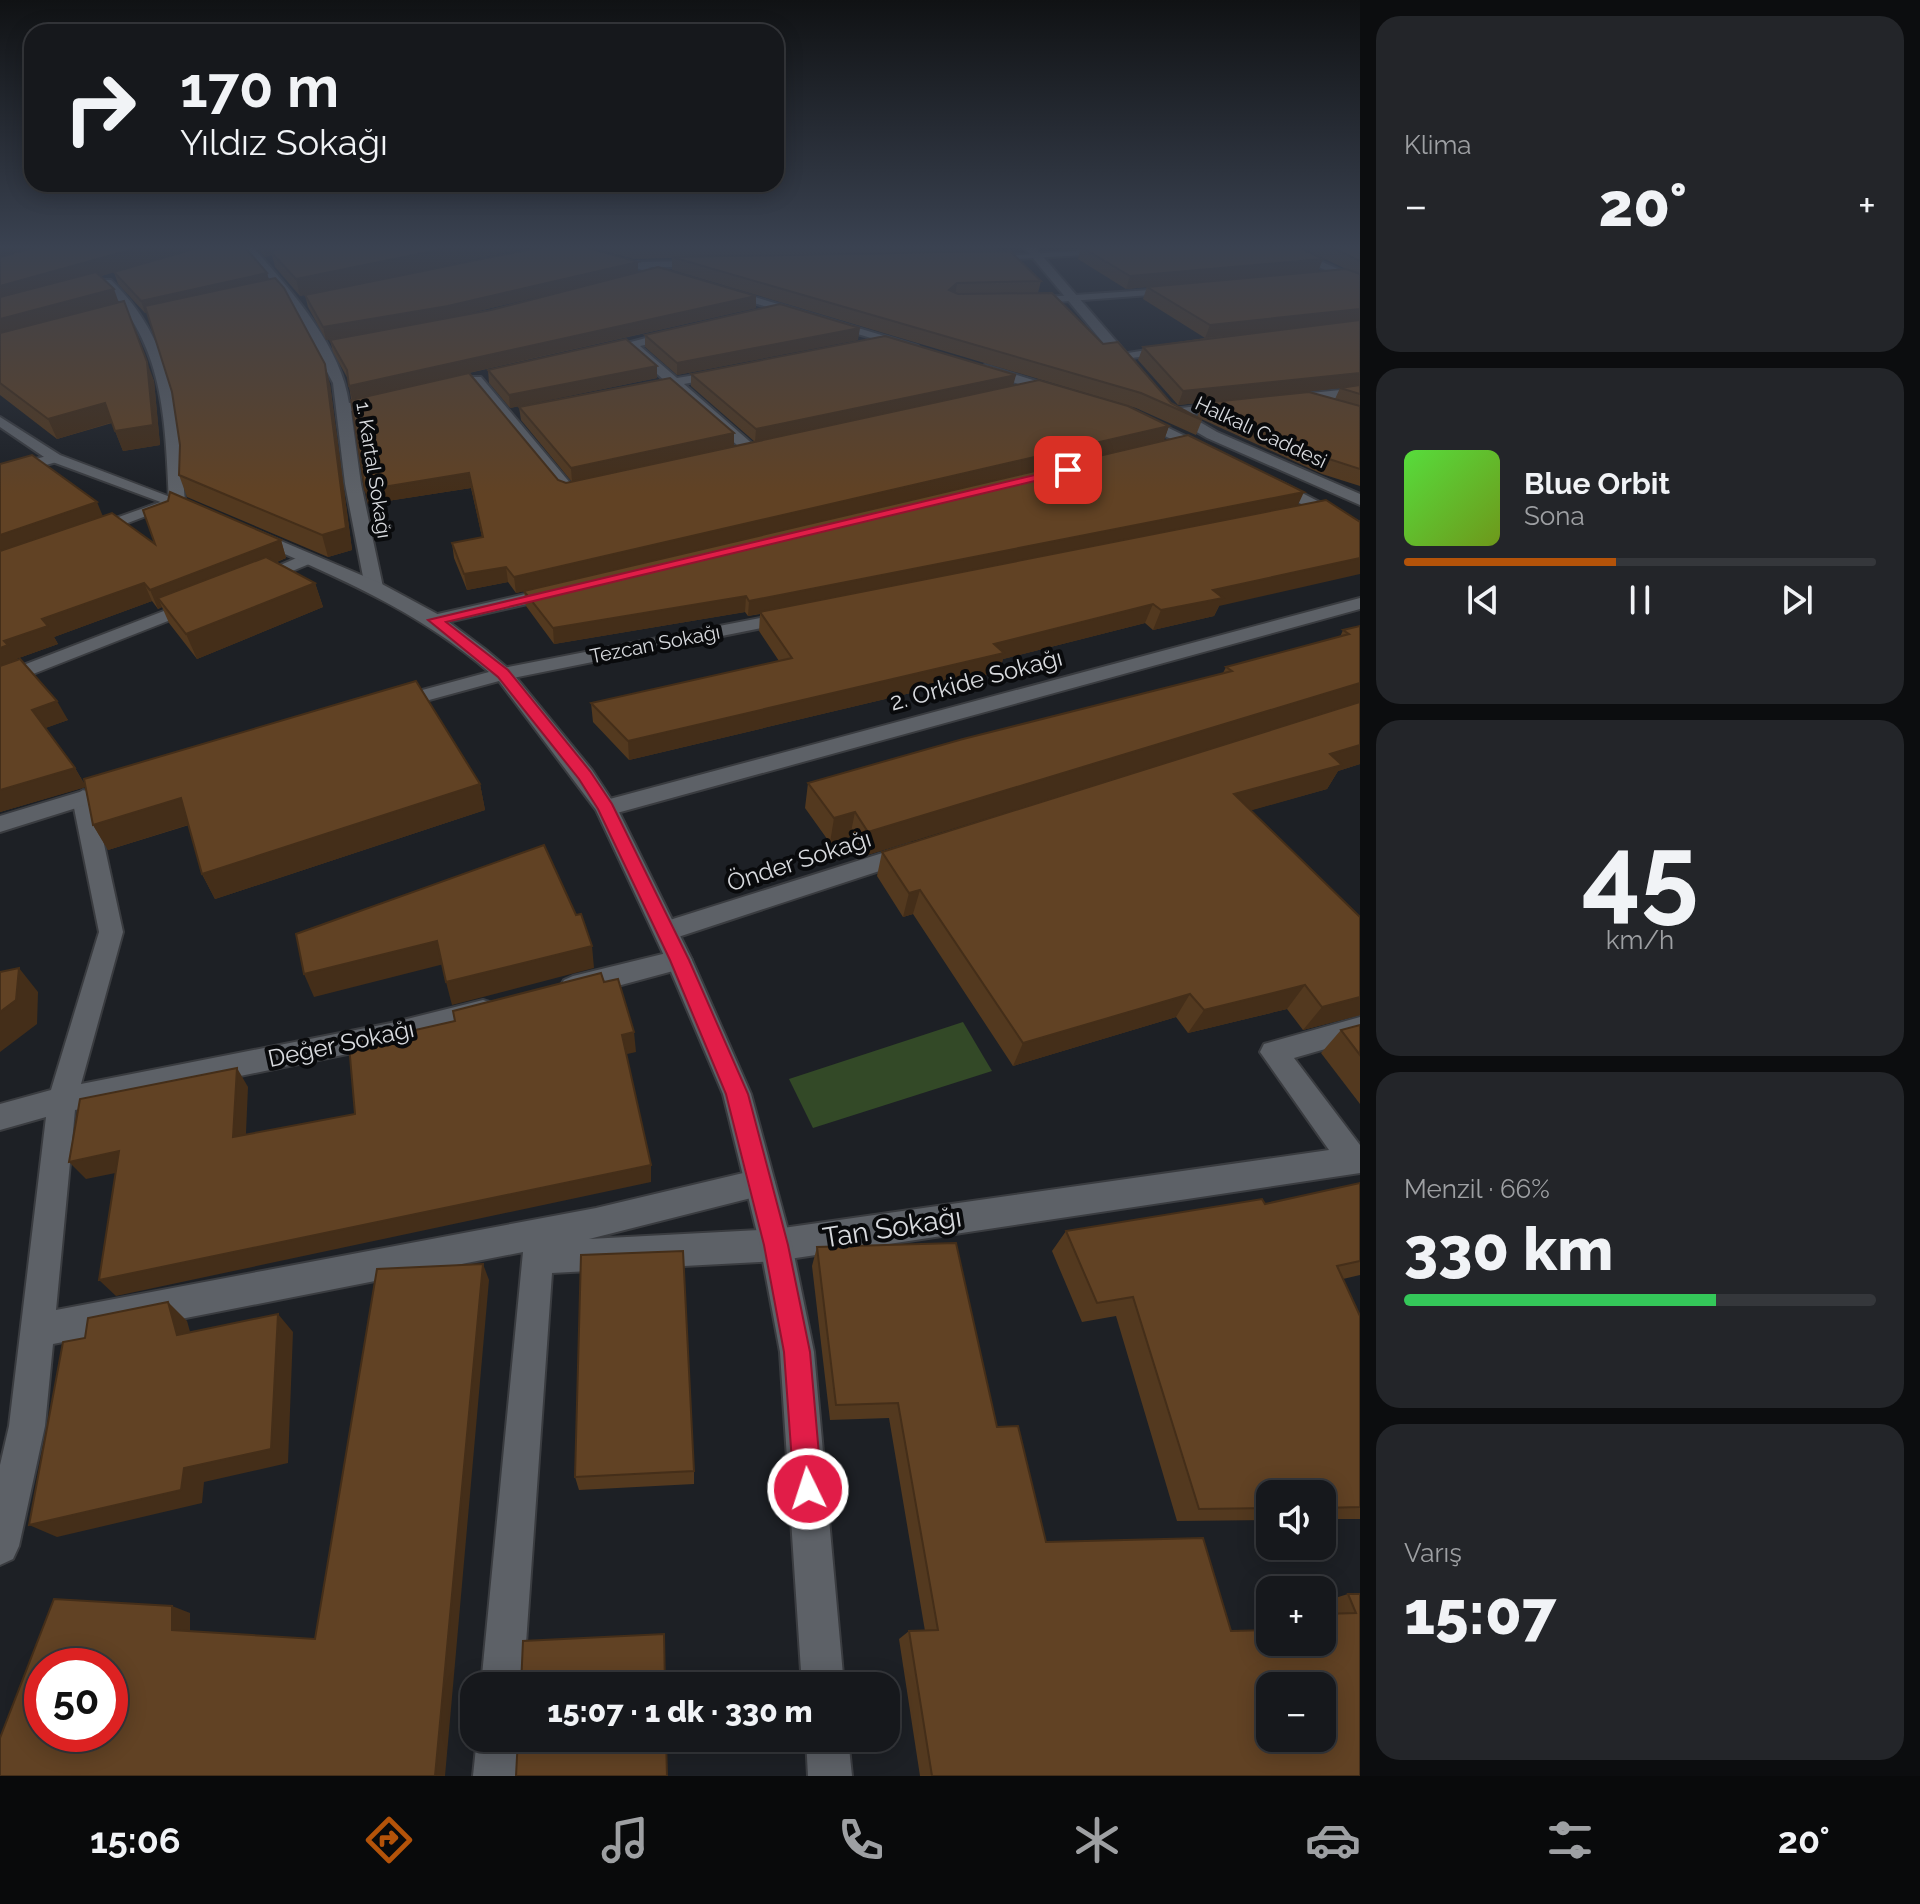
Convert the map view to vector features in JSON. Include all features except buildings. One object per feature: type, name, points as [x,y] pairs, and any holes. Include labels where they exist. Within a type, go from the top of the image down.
[{"type":"street","points":[[146,328],[173,419],[177,501]]},
{"type":"street","name":"1. Kartal Sokağı","points":[[318,328],[329,346],[340,383],[374,587]]},
{"type":"street","points":[[851,328],[930,352]]},
{"type":"street","points":[[1097,328],[1141,378]]},
{"type":"street","points":[[584,355],[692,330]]},
{"type":"street","points":[[858,345],[888,339]]},
{"type":"street","points":[[631,345],[677,382],[751,450]]},
{"type":"street","points":[[1122,355],[1185,348]]},
{"type":"street","points":[[972,365],[1073,397]]},
{"type":"street","points":[[631,392],[737,370]]},
{"type":"street","points":[[476,380],[515,414],[567,490],[597,483]]},
{"type":"street","points":[[1012,394],[1043,387]]},
{"type":"street","points":[[1282,400],[1360,392]]},
{"type":"street","points":[[343,409],[402,396]]},
{"type":"street","points":[[1298,398],[1335,410]]},
{"type":"street","points":[[1173,413],[1251,404]]},
{"type":"street","name":"Halkalı Caddesi","points":[[1188,441],[1123,410],[1155,405],[1212,435],[1360,500]]},
{"type":"street","points":[[0,421],[55,458],[177,501],[374,587],[435,620],[503,674],[584,775],[606,808],[666,931],[737,1094],[776,1245],[797,1352],[822,1672]]},
{"type":"street","points":[[1158,449],[1188,441],[1230,461]]},
{"type":"street","points":[[0,473],[55,458]]},
{"type":"street","points":[[1256,475],[1360,530]]},
{"type":"street","points":[[74,539],[177,501]]},
{"type":"street","points":[[1292,516],[1322,510]]},
{"type":"street","points":[[237,586],[308,558]]},
{"type":"street","points":[[435,620],[574,588]]},
{"type":"street","points":[[0,681],[209,598]]},
{"type":"street","name":"2. Orkide Sokağı","points":[[606,808],[1360,603]]},
{"type":"street","name":"Tezcan Sokağı","points":[[373,710],[503,674],[808,614]]},
{"type":"street","points":[[0,824],[141,780]]},
{"type":"street","points":[[0,1546],[27,1426],[62,1100],[111,932],[83,798]]},
{"type":"street","name":"Önder Sokağı","points":[[666,931],[935,845]]},
{"type":"street","points":[[547,994],[679,960]]},
{"type":"street","name":"Değer Sokağı","points":[[0,1117],[62,1100],[400,1032],[503,1006]]},
{"type":"street","name":"Tan Sokağı","points":[[1357,1161],[1274,1052],[1360,1028]]},
{"type":"street","name":"Tan Sokağı","points":[[503,1672],[537,1258],[776,1245],[1228,1176],[1357,1161]]},
{"type":"street","points":[[37,1330],[596,1223],[760,1183]]},
{"type":"street","points":[[495,1776],[497,1752]]},
{"type":"street","points":[[828,1752],[830,1776]]},
{"type":"green space","points":[[963,1022],[992,1071],[813,1128],[789,1079]]},
{"type":"route","points":[[808,1489],[797,1352],[776,1245],[737,1094],[679,960],[606,808],[584,775],[503,674],[435,620],[1068,470]]}]
